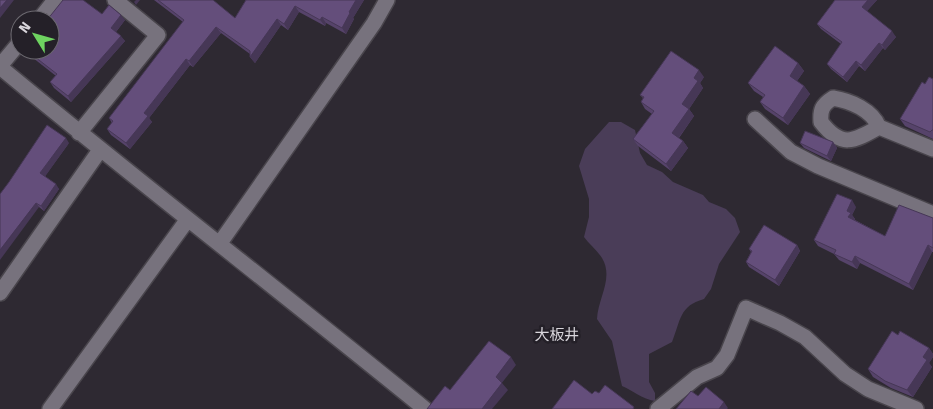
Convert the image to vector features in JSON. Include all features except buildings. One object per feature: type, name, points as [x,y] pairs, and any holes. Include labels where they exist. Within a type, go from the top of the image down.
[{"type":"street","points":[[47,10],[55,0]]},
{"type":"street","points":[[80,133],[158,35],[115,0]]},
{"type":"street","points":[[220,243],[374,23],[387,0]]},
{"type":"street","points":[[10,54],[0,67],[100,150],[220,243],[425,409]]},
{"type":"street","points":[[755,119],[791,152],[818,166],[933,214]]},
{"type":"street","points":[[879,128],[933,149]]},
{"type":"street","points":[[0,293],[100,150]]},
{"type":"street","points":[[50,409],[188,219]]},
{"type":"street","points":[[658,409],[697,377],[717,368],[727,355],[746,308],[780,323],[805,337],[845,374],[868,389],[916,409]]},
{"type":"shaded area","points":[[609,122],[621,122],[635,130],[640,153],[647,165],[662,172],[673,182],[703,195],[709,202],[726,209],[735,218],[740,232],[719,264],[711,289],[704,299],[685,310],[672,342],[649,354],[649,382],[655,393],[655,401],[642,397],[622,386],[612,341],[597,319],[606,281],[606,273],[602,258],[584,237],[589,217],[589,199],[579,166],[585,149]]},
{"type":"district","name":"大板井","points":[[557,335]]}]
